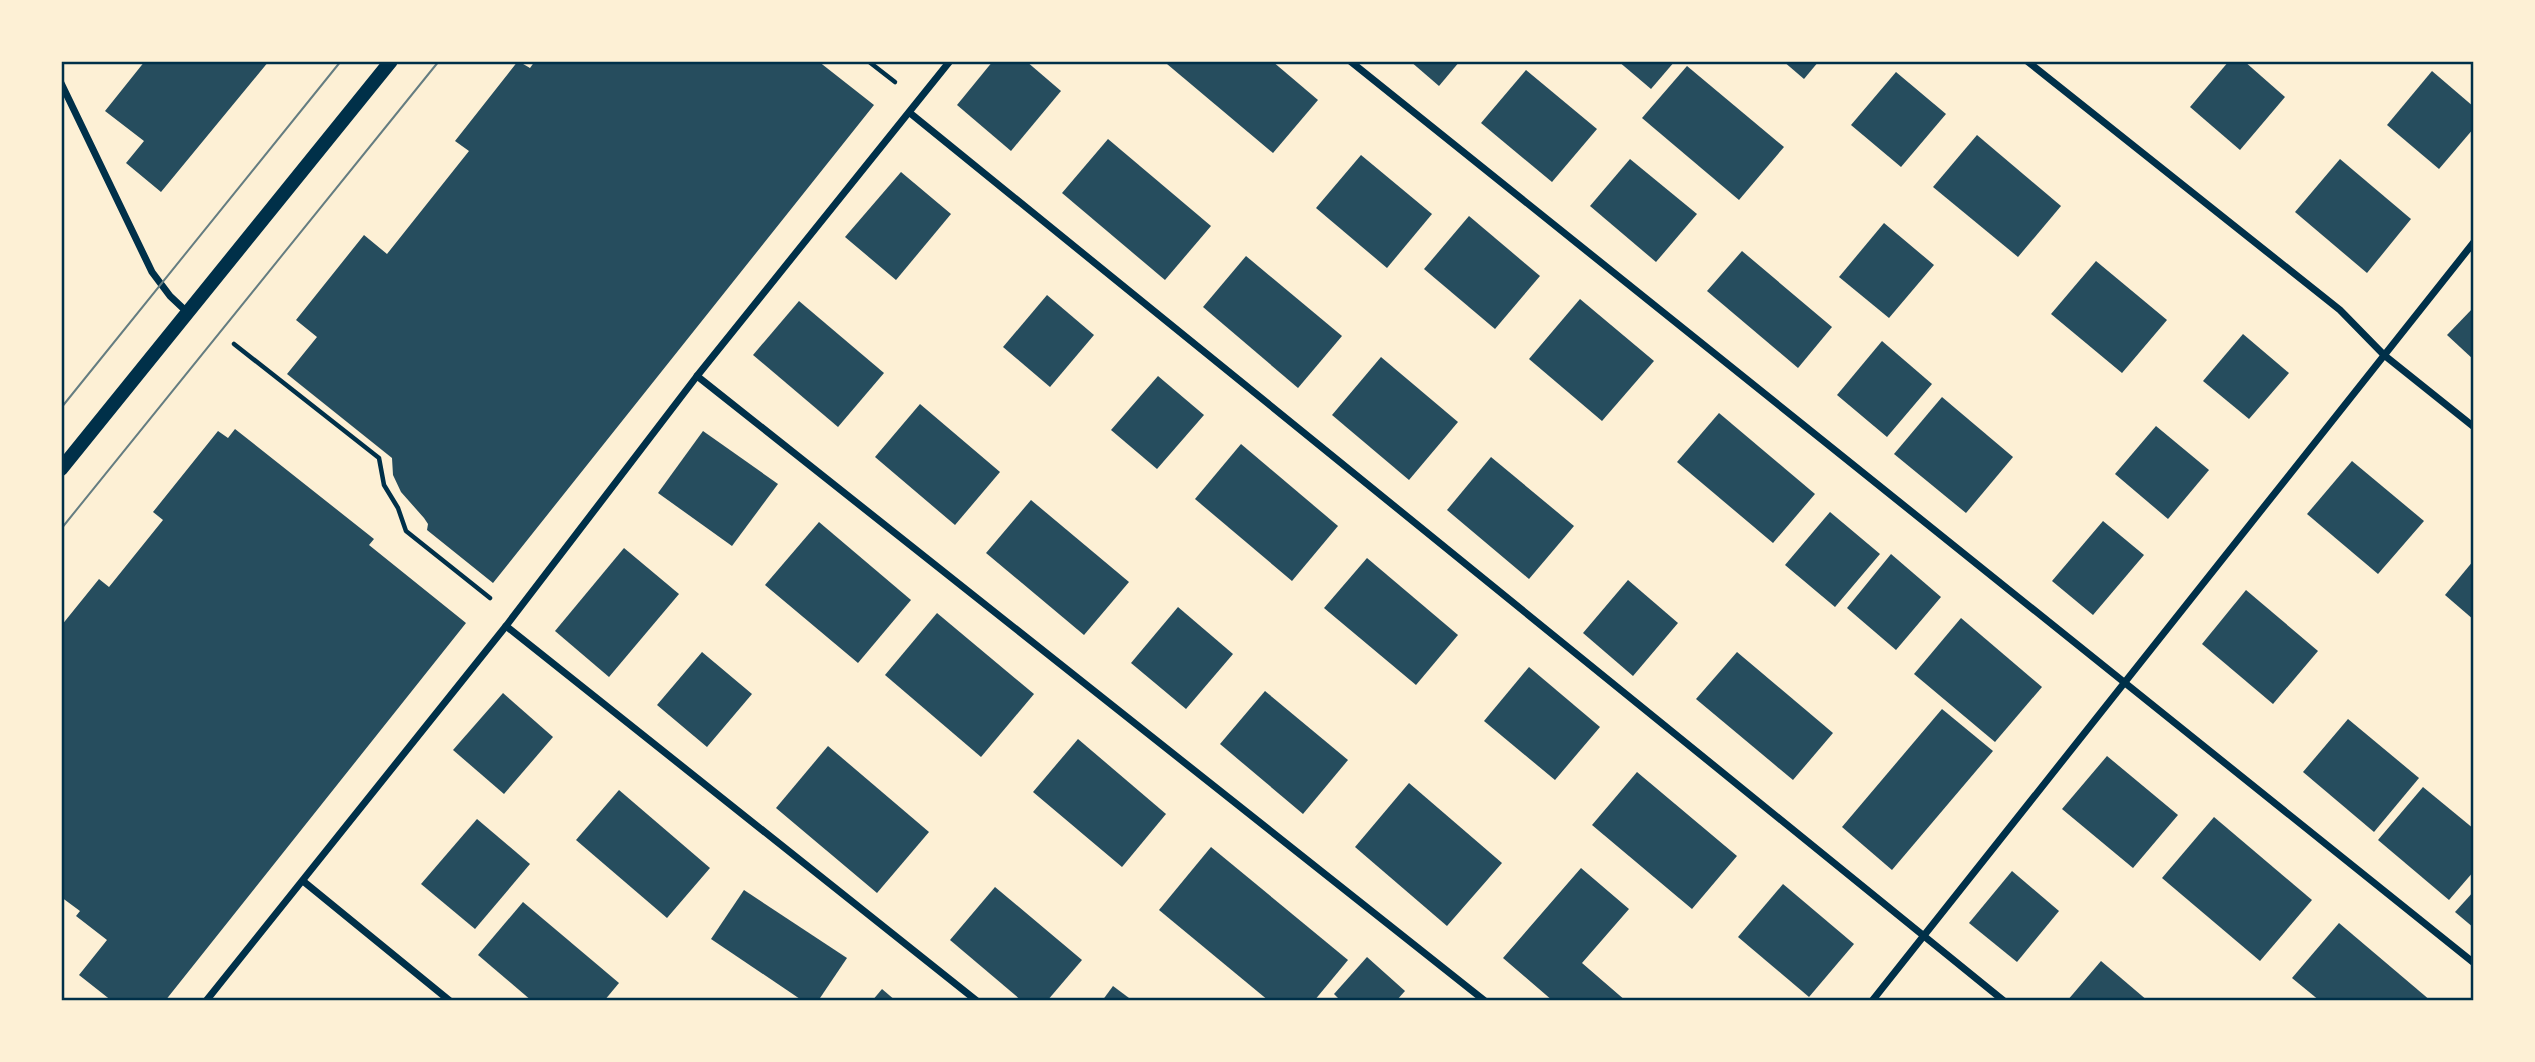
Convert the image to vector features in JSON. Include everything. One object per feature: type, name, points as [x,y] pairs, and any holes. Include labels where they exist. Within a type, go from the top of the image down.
[{"type":"main road","points":[[61,470],[391,61]]},
{"type":"street","points":[[206,1001],[506,626],[697,376],[950,61]]},
{"type":"street","points":[[1350,61],[2474,963]]},
{"type":"street","points":[[2027,61],[2340,310],[2384,355],[2474,427]]},
{"type":"street","points":[[61,83],[152,272],[170,296],[188,313]]},
{"type":"street","points":[[910,113],[2004,1001]]},
{"type":"street","points":[[1872,1001],[2474,242]]},
{"type":"street","points":[[697,376],[1485,1001]]},
{"type":"street","points":[[506,626],[977,1001]]},
{"type":"street","points":[[303,881],[450,1001]]},
{"type":"path","points":[[868,61],[895,82]]},
{"type":"path","points":[[234,344],[379,458],[384,485],[398,508],[406,531],[490,598]]},
{"type":"building","points":[[145,61],[269,61],[161,192],[126,163],[144,141],[105,111]]},
{"type":"building","points":[[518,61],[530,68],[535,61],[818,61],[874,105],[493,583],[427,530],[428,524],[424,518],[401,492],[393,475],[392,458],[287,374],[317,337],[296,320],[364,235],[387,254],[469,151],[455,141]]},
{"type":"building","points":[[993,61],[1026,61],[1061,91],[1011,151],[957,105]]},
{"type":"building","points":[[1169,61],[1272,61],[1318,100],[1273,153],[1167,64]]},
{"type":"building","points":[[1410,61],[1460,61],[1439,86]]},
{"type":"building","points":[[1618,61],[1675,61],[1651,89]]},
{"type":"building","points":[[1783,61],[1819,61],[1804,79]]},
{"type":"building","points":[[2229,61],[2244,61],[2285,97],[2240,150],[2190,107]]},
{"type":"building","points":[[1687,66],[1784,147],[1739,200],[1642,118]]},
{"type":"building","points":[[1526,70],[1597,129],[1552,182],[1481,123]]},
{"type":"building","points":[[2432,71],[2474,107],[2474,128],[2439,169],[2387,125]]},
{"type":"building","points":[[1896,72],[1946,114],[1901,167],[1851,125]]},
{"type":"building","points":[[1977,135],[2061,206],[2018,257],[1933,187]]},
{"type":"building","points":[[1108,139],[1211,226],[1165,280],[1062,193]]},
{"type":"building","points":[[1361,155],[1432,214],[1387,268],[1316,208]]},
{"type":"building","points":[[1630,159],[1697,214],[1656,262],[1590,206]]},
{"type":"building","points":[[2340,159],[2411,219],[2367,273],[2295,212]]},
{"type":"building","points":[[901,172],[951,214],[896,280],[845,237]]},
{"type":"building","points":[[1469,216],[1540,276],[1495,329],[1424,269]]},
{"type":"building","points":[[1884,223],[1934,265],[1889,318],[1839,277]]},
{"type":"building","points":[[1742,251],[1832,327],[1798,368],[1707,291]]},
{"type":"building","points":[[1246,256],[1342,336],[1298,388],[1203,307]]},
{"type":"building","points":[[2096,261],[2167,320],[2122,373],[2051,314]]},
{"type":"building","points":[[1047,295],[1094,335],[1050,387],[1003,347]]},
{"type":"building","points":[[1580,299],[1654,361],[1602,421],[1529,359]]},
{"type":"building","points":[[799,301],[884,373],[838,427],[753,355]]},
{"type":"building","points":[[2474,307],[2474,360],[2447,335]]},
{"type":"building","points":[[2243,334],[2289,373],[2249,419],[2203,381]]},
{"type":"building","points":[[1882,341],[1932,384],[1887,437],[1837,395]]},
{"type":"building","points":[[1381,357],[1458,422],[1409,480],[1332,415]]},
{"type":"building","points":[[1158,376],[1204,415],[1157,469],[1111,430]]},
{"type":"building","points":[[1942,397],[2013,457],[1966,513],[1894,454]]},
{"type":"building","points":[[920,404],[1000,472],[955,525],[875,457]]},
{"type":"building","points":[[1719,413],[1815,494],[1773,543],[1677,462]]},
{"type":"building","points":[[2156,426],[2209,470],[2168,519],[2115,474]]},
{"type":"building","points":[[235,429],[374,539],[369,545],[466,623],[165,1001],[112,1001],[79,975],[107,940],[76,916],[80,911],[61,897],[61,626],[99,579],[109,587],[163,520],[153,512],[218,431],[228,438]]},
{"type":"building","points":[[703,431],[778,484],[732,546],[658,493]]},
{"type":"building","points":[[1241,444],[1338,526],[1292,581],[1195,499]]},
{"type":"building","points":[[1491,457],[1574,526],[1529,579],[1447,510]]},
{"type":"building","points":[[2352,461],[2424,521],[2378,574],[2307,514]]},
{"type":"building","points":[[1031,500],[1129,582],[1084,635],[986,553]]},
{"type":"building","points":[[1830,512],[1880,554],[1835,607],[1785,565]]},
{"type":"building","points":[[2103,521],[2144,555],[2093,615],[2052,581]]},
{"type":"building","points":[[819,522],[911,600],[858,663],[765,585]]},
{"type":"building","points":[[624,548],[679,594],[609,677],[555,631]]},
{"type":"building","points":[[1891,554],[1941,597],[1896,650],[1847,608]]},
{"type":"building","points":[[1367,558],[1458,635],[1416,685],[1324,608]]},
{"type":"building","points":[[2474,560],[2474,620],[2445,595]]},
{"type":"building","points":[[1628,580],[1678,623],[1633,676],[1583,633]]},
{"type":"building","points":[[2246,590],[2318,651],[2273,704],[2202,644]]},
{"type":"building","points":[[1178,607],[1233,654],[1186,709],[1131,663]]},
{"type":"building","points":[[937,613],[1034,694],[981,757],[885,675]]},
{"type":"building","points":[[1961,618],[2042,687],[1995,742],[1914,674]]},
{"type":"building","points":[[702,652],[752,694],[707,747],[657,705]]},
{"type":"building","points":[[1737,652],[1833,733],[1793,780],[1696,699]]},
{"type":"building","points":[[1529,667],[1600,727],[1555,780],[1484,721]]},
{"type":"building","points":[[1265,691],[1348,760],[1303,814],[1220,744]]},
{"type":"building","points":[[503,693],[553,737],[504,794],[453,750]]},
{"type":"building","points":[[1942,709],[1993,751],[1892,870],[1842,827]]},
{"type":"building","points":[[2348,719],[2419,778],[2374,832],[2303,772]]},
{"type":"building","points":[[1078,739],[1166,814],[1122,867],[1033,792]]},
{"type":"building","points":[[828,746],[929,832],[877,893],[776,808]]},
{"type":"building","points":[[2107,756],[2178,815],[2133,868],[2062,809]]},
{"type":"building","points":[[1637,772],[1737,856],[1692,909],[1592,825]]},
{"type":"building","points":[[1409,783],[1502,863],[1447,926],[1355,847]]},
{"type":"building","points":[[2423,787],[2474,829],[2474,871],[2449,900],[2378,840]]},
{"type":"building","points":[[619,790],[710,868],[667,918],[576,840]]},
{"type":"building","points":[[2214,817],[2312,900],[2260,961],[2162,878]]},
{"type":"building","points":[[477,819],[530,864],[475,929],[421,884]]},
{"type":"building","points":[[1211,847],[1348,960],[1314,1001],[1269,1001],[1159,910]]},
{"type":"building","points":[[1581,868],[1629,909],[1582,963],[1626,1001],[1553,1001],[1503,958]]},
{"type":"building","points":[[2012,871],[2059,911],[2017,962],[1969,923]]},
{"type":"building","points":[[1783,884],[1854,944],[1809,997],[1738,937]]},
{"type":"building","points":[[995,887],[1082,960],[1047,1001],[1022,1001],[950,940]]},
{"type":"building","points":[[744,890],[847,958],[818,1001],[803,1001],[711,939]]},
{"type":"building","points":[[2474,891],[2474,928],[2455,912]]},
{"type":"building","points":[[523,902],[619,983],[604,1001],[532,1001],[478,955]]},
{"type":"building","points":[[2339,923],[2431,1001],[2320,1001],[2292,978]]},
{"type":"building","points":[[1367,957],[1405,991],[1396,1001],[1341,1001],[1334,994]]},
{"type":"building","points":[[2101,961],[2148,1001],[2067,1001]]},
{"type":"building","points":[[1113,986],[1133,1001],[1102,1001]]},
{"type":"building","points":[[882,989],[896,1001],[872,1001]]},
{"type":"tram line","points":[[61,408],[341,61]]},
{"type":"tram line","points":[[61,529],[439,61]]}]
